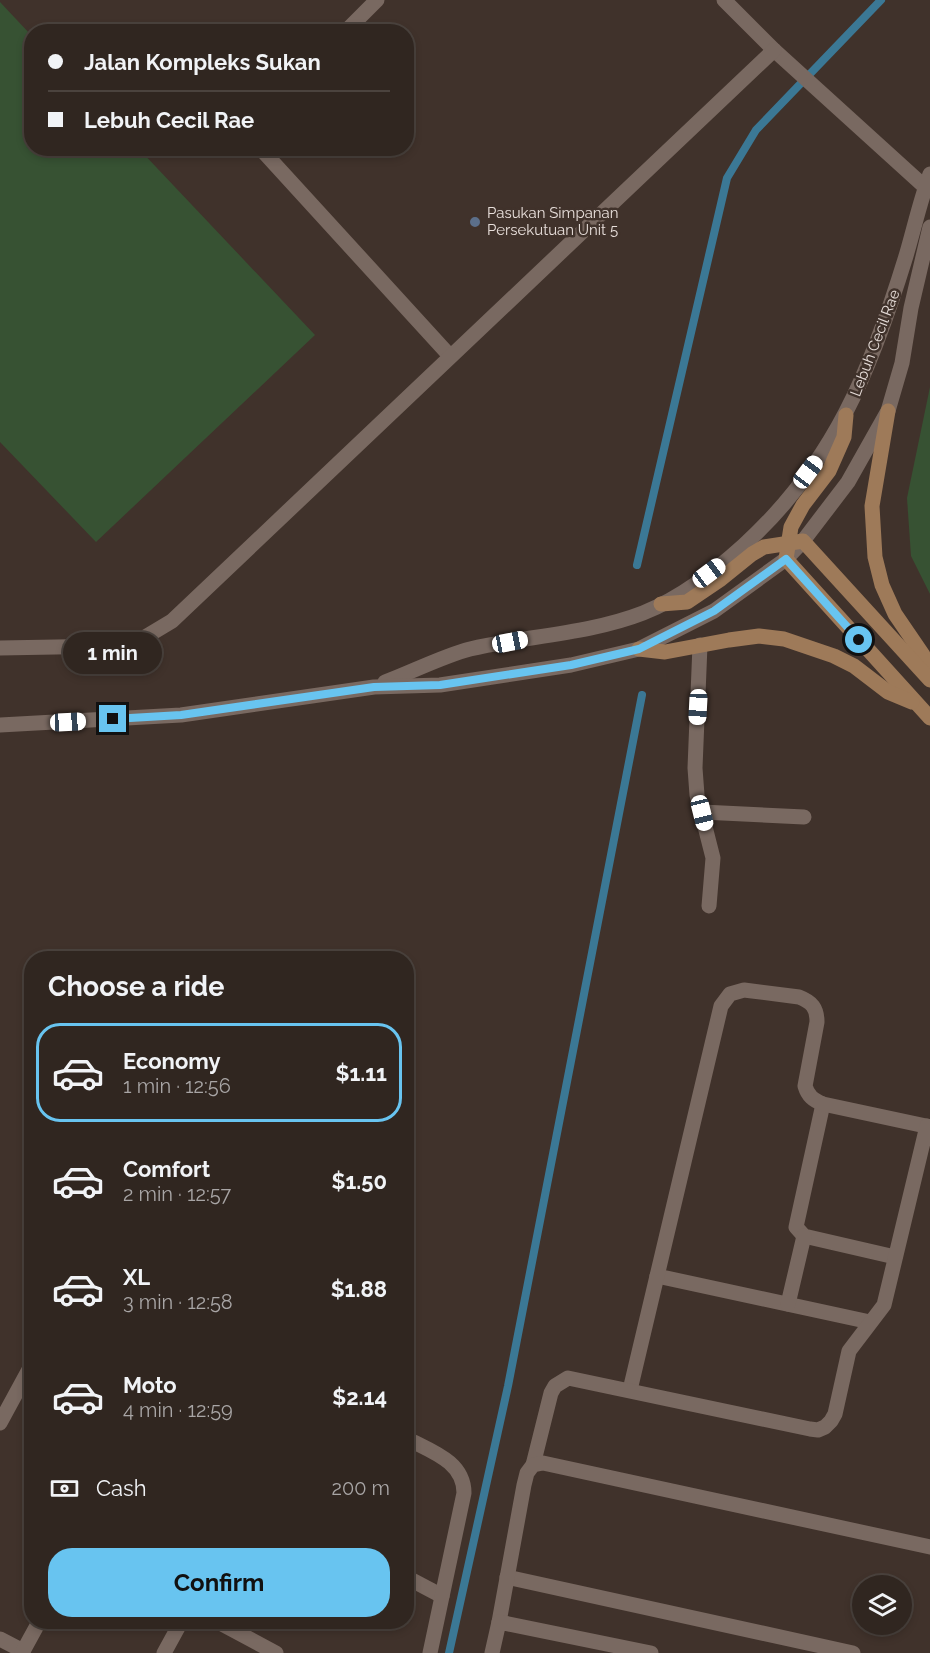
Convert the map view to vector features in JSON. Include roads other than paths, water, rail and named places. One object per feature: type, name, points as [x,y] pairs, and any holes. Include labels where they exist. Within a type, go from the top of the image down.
[{"type":"main road","points":[[888,411],[872,506],[875,557],[882,585],[895,614],[923,655],[930,672]]},
{"type":"main road","points":[[846,416],[844,437],[829,471],[795,517],[795,542],[786,559],[930,718]]},
{"type":"main road","points":[[661,604],[687,602],[764,547],[795,542]]},
{"type":"main road","points":[[795,542],[930,681]]},
{"type":"main road","points":[[639,649],[665,652],[759,636],[784,639],[834,656],[854,666],[888,692],[918,704]]},
{"type":"street","points":[[353,24],[377,0]]},
{"type":"street","points":[[724,0],[833,104],[928,180]]},
{"type":"street","points":[[0,648],[111,646],[142,639],[172,621],[450,356],[780,54]]},
{"type":"street","points":[[267,156],[450,356]]},
{"type":"street","name":"Lebuh Cecil Rae","points":[[374,687],[468,650],[615,622],[643,613],[693,585],[725,561],[771,520],[823,454],[846,416],[885,322],[928,180]]},
{"type":"street","name":"Lebuh Cecil Rae","points":[[795,542],[848,482],[888,411],[902,363],[911,308],[929,236]]},
{"type":"street","name":"Lebuh Cecil Rae","points":[[0,725],[181,715],[374,687],[440,685],[571,665],[639,649],[714,611],[786,559]]},
{"type":"street","points":[[700,645],[695,768],[697,795],[713,858],[709,906]]},
{"type":"street","points":[[702,813],[804,817]]},
{"type":"street","points":[[492,1653],[527,1473],[533,1465],[551,1393],[561,1381],[576,1378],[630,1390],[818,1430],[825,1427],[835,1414],[849,1351],[884,1305],[928,1126],[823,1104],[813,1100],[807,1094],[805,1086],[817,1022],[817,1013],[808,1000],[744,990],[729,994],[721,1006],[630,1390]]},
{"type":"street","points":[[823,1104],[795,1227],[804,1236],[895,1257]]},
{"type":"street","points":[[788,1304],[804,1236]]},
{"type":"street","points":[[657,1276],[870,1322]]},
{"type":"street","points":[[0,1423],[24,1379]]},
{"type":"street","points":[[414,1442],[449,1462],[461,1475],[464,1483],[464,1492],[429,1653]]},
{"type":"street","points":[[533,1465],[543,1463],[930,1547]]},
{"type":"street","points":[[507,1577],[853,1653]]},
{"type":"street","points":[[414,1580],[442,1596]]},
{"type":"street","points":[[499,1622],[620,1650],[651,1653]]},
{"type":"street","points":[[0,1639],[23,1652],[35,1629]]},
{"type":"street","points":[[164,1653],[177,1629]]},
{"type":"street","points":[[231,1629],[276,1653]]},
{"type":"waterway","points":[[637,565],[727,178],[756,130],[881,0]]},
{"type":"waterway","points":[[449,1653],[508,1386],[642,695]]},
{"type":"place","name":"Pasukan Simpanan Persekutuan Unit 5","points":[[475,222]]}]
